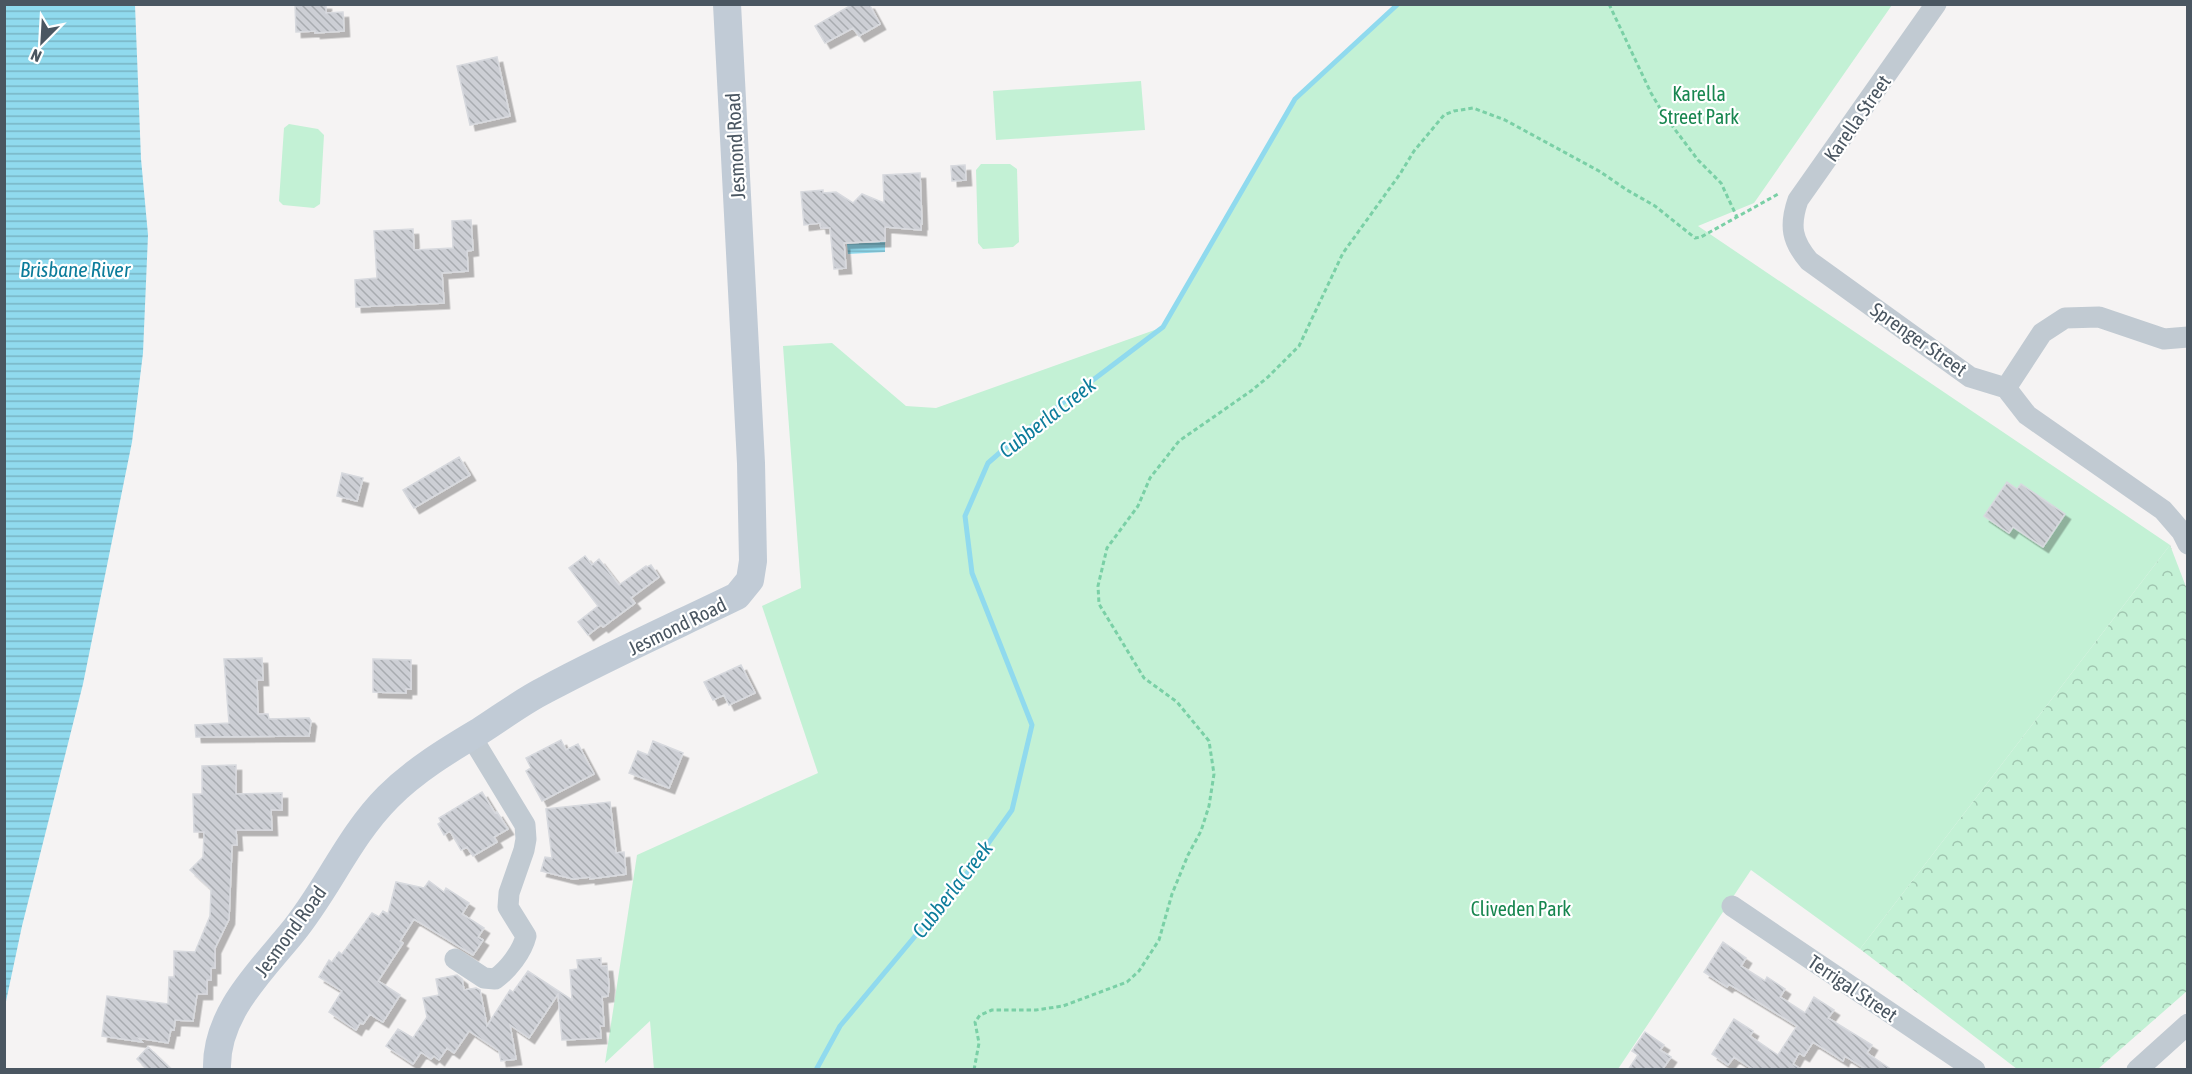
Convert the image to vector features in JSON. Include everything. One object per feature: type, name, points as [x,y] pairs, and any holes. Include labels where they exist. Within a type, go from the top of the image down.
[{"type":"street","name":"Jesmond Road","points":[[217,1070],[220,1038],[230,1014],[268,959],[305,915],[367,821],[388,797],[411,777],[544,690],[737,596],[750,580],[753,561],[751,463],[727,4]]},
{"type":"street","name":"Karella Street","points":[[1793,236],[1794,212],[1798,200],[1936,4]]},
{"type":"street","name":"Sprenger Street","points":[[1793,236],[1797,248],[1809,261],[1970,377],[2006,388]]},
{"type":"street","points":[[2187,337],[2164,339],[2099,316],[2065,318],[2042,333],[2006,388],[2027,415],[2163,510],[2182,532],[2187,544]]},
{"type":"street","points":[[455,959],[484,978],[495,979],[507,968],[524,944],[526,936],[508,907],[510,893],[524,850],[525,825],[471,736]]},
{"type":"street","name":"Terrigal Street","points":[[1732,906],[1975,1070]]},
{"type":"street","points":[[2137,1070],[2187,1024]]},
{"type":"path","points":[[1610,4],[1651,93],[1664,115],[1698,160],[1721,183],[1737,217]]},
{"type":"path","points":[[974,1070],[979,1043],[975,1022],[980,1015],[992,1010],[1036,1010],[1063,1006],[1127,982],[1139,971],[1159,940],[1172,894],[1201,831],[1209,806],[1214,774],[1209,741],[1177,702],[1144,678],[1099,604],[1098,586],[1107,548],[1138,506],[1150,478],[1179,441],[1251,391],[1299,346],[1343,253],[1414,151],[1444,115],[1473,108],[1505,120],[1599,171],[1656,207],[1695,238],[1761,205],[1773,196],[1787,191]]},
{"type":"green space","points":[[1398,5],[1892,5],[1754,203],[1698,226],[2170,545],[1860,949],[1751,870],[1618,1069],[654,1070],[650,1021],[605,1063],[637,855],[818,773],[762,606],[801,588],[783,346],[832,343],[906,406],[936,408],[1163,327],[1295,99]]},
{"type":"green space","points":[[1141,81],[1145,130],[996,140],[993,91]]},
{"type":"green space","points":[[289,124],[318,129],[324,135],[320,204],[314,208],[283,205],[279,201],[284,128]]},
{"type":"green space","points":[[981,164],[1010,164],[1017,169],[1019,242],[1013,247],[983,249],[978,243],[976,170]]},
{"type":"green space","points":[[2170,545],[2188,592],[2187,991],[2098,1069],[2017,1069],[1860,949]]},
{"type":"water","name":"Brisbane River","points":[[5,4],[135,5],[141,159],[148,235],[143,353],[132,442],[83,684],[22,926],[5,1006]]},
{"type":"water","points":[[885,242],[885,252],[848,254],[847,244]]},
{"type":"building","points":[[295,4],[326,4],[326,13],[343,12],[344,31],[296,32]]},
{"type":"building","points":[[853,4],[869,4],[880,24],[859,36],[853,28],[825,43],[815,26]]},
{"type":"building","points":[[497,57],[510,116],[470,125],[457,66]]},
{"type":"building","points":[[965,165],[966,180],[952,181],[951,166]]},
{"type":"building","points":[[920,173],[921,230],[885,227],[885,241],[844,243],[846,268],[834,269],[830,228],[821,228],[820,223],[804,225],[801,192],[823,190],[823,193],[836,192],[853,203],[862,194],[884,203],[883,175]]},
{"type":"building","points":[[471,220],[473,250],[467,251],[468,271],[442,273],[444,303],[356,307],[355,280],[377,278],[374,231],[413,229],[414,250],[453,248],[452,221]]},
{"type":"building","points":[[459,457],[470,475],[414,508],[403,490]]},
{"type":"building","points":[[342,473],[363,478],[357,501],[337,496]]},
{"type":"building","points":[[2007,482],[2017,489],[2021,484],[2065,514],[2043,547],[2013,527],[2009,533],[1984,516]]},
{"type":"building","points":[[585,556],[592,565],[599,559],[619,585],[646,566],[651,565],[659,577],[631,598],[635,603],[603,627],[601,625],[588,635],[578,622],[598,606],[569,568]]},
{"type":"building","points":[[262,658],[263,680],[257,680],[258,714],[268,714],[269,719],[309,718],[311,721],[309,736],[196,737],[195,725],[229,723],[224,659]]},
{"type":"building","points":[[373,659],[411,660],[411,689],[406,689],[406,693],[373,692]]},
{"type":"building","points":[[741,665],[755,693],[729,705],[724,695],[713,700],[704,682]]},
{"type":"building","points":[[561,740],[566,750],[578,744],[594,774],[542,801],[526,771],[531,768],[526,758]]},
{"type":"building","points":[[653,741],[683,753],[669,788],[629,773],[638,751],[648,755]]},
{"type":"building","points":[[236,765],[236,794],[282,793],[282,810],[271,810],[272,830],[236,830],[237,845],[232,845],[229,919],[215,948],[215,968],[211,968],[211,980],[207,980],[207,994],[197,994],[193,1021],[175,1020],[174,1030],[171,1029],[168,1043],[138,1038],[142,1042],[102,1036],[107,996],[168,1004],[169,977],[174,977],[174,951],[195,952],[210,916],[211,889],[190,870],[203,857],[204,832],[194,832],[193,794],[202,794],[202,766]]},
{"type":"building","points":[[482,792],[508,829],[494,837],[497,842],[473,856],[467,847],[461,850],[450,831],[444,835],[438,824],[441,822],[439,818]]},
{"type":"building","points":[[610,802],[616,853],[624,852],[626,874],[573,879],[541,871],[545,857],[552,858],[546,809]]},
{"type":"building","points":[[429,881],[444,892],[446,888],[469,903],[462,914],[484,928],[478,937],[483,940],[473,955],[414,919],[400,941],[403,943],[378,981],[400,995],[383,1022],[370,1014],[356,1030],[329,1012],[342,991],[319,977],[329,960],[332,962],[339,952],[342,954],[372,913],[379,917],[383,911],[388,914],[396,882],[424,888]]},
{"type":"building","points":[[1723,942],[1746,958],[1741,966],[1765,981],[1767,977],[1785,989],[1780,997],[1805,1013],[1814,997],[1834,1010],[1828,1018],[1872,1045],[1867,1053],[1892,1070],[1867,1070],[1845,1056],[1843,1061],[1813,1042],[1804,1056],[1799,1053],[1793,1064],[1802,1070],[1754,1070],[1734,1057],[1728,1065],[1712,1054],[1734,1019],[1753,1031],[1750,1036],[1778,1055],[1797,1026],[1729,984],[1727,987],[1704,972]]},
{"type":"building","points":[[601,958],[601,966],[607,966],[609,985],[608,996],[602,997],[604,1026],[600,1026],[601,1038],[562,1040],[558,994],[529,1038],[510,1025],[516,1059],[501,1061],[499,1051],[469,1031],[454,1053],[447,1048],[439,1060],[434,1056],[431,1059],[421,1052],[413,1064],[386,1046],[398,1029],[413,1038],[427,1017],[423,998],[439,995],[436,979],[457,975],[462,979],[464,990],[476,988],[480,990],[487,1026],[510,990],[513,992],[528,971],[572,1000],[570,970],[578,969],[577,960]]},
{"type":"building","points":[[1645,1032],[1664,1045],[1660,1050],[1671,1057],[1662,1070],[1628,1070],[1638,1055],[1632,1051]]},
{"type":"building","points":[[148,1047],[172,1070],[148,1070],[137,1059]]},
{"type":"waterway","name":"Cubberla Creek","points":[[816,1070],[840,1026],[962,880],[1012,810],[1032,725],[972,573],[965,516],[988,463],[1019,436],[1163,327],[1295,99],[1398,4]]},
{"type":"park label","name":"Karella Street Park","points":[[1699,104]]},
{"type":"park label","name":"Cliveden Park","points":[[1521,908]]}]
